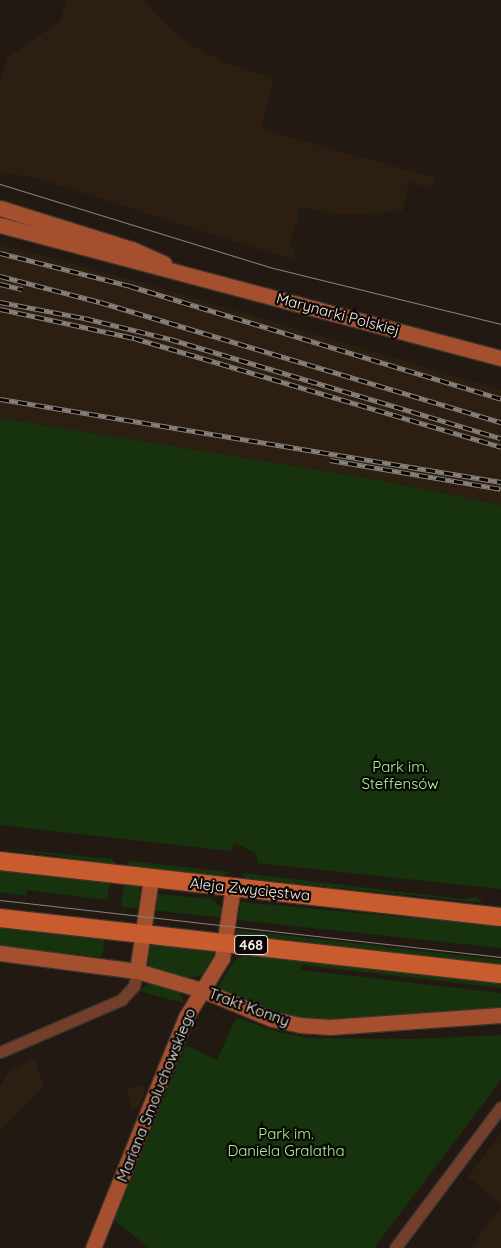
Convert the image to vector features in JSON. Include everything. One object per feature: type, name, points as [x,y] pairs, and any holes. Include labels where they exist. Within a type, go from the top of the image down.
[{"type":"main road","name":"Aleja Zwycięstwa","points":[[0,861],[501,917]]},
{"type":"main road","name":"468","points":[[0,918],[501,974]]},
{"type":"street","name":"Marynarki Polskiej","points":[[0,208],[145,254],[176,271]]},
{"type":"street","name":"Marynarki Polskiej","points":[[0,225],[501,358]]},
{"type":"street","points":[[0,1052],[121,1000],[134,986],[144,934],[151,878]]},
{"type":"street","name":"Mariana Smoluchowskiego","points":[[93,1248],[186,1016],[222,958],[227,943],[233,887]]},
{"type":"street","name":"Trakt Konny","points":[[0,953],[137,971],[202,990],[272,1018],[300,1025],[330,1027],[501,1015]]},
{"type":"street","points":[[395,1248],[501,1107]]},
{"type":"shaded area","points":[[68,0],[143,0],[169,28],[194,47],[226,63],[274,79],[261,129],[435,178],[432,189],[409,182],[402,211],[346,215],[297,207],[299,218],[289,245],[296,252],[294,260],[36,178],[0,172],[0,82],[7,58],[59,22]]},
{"type":"shaded area","points":[[0,244],[157,287],[501,390],[501,505],[373,479],[0,418]]},
{"type":"shaded area","points":[[34,1059],[44,1086],[0,1131],[0,1087],[9,1071]]},
{"type":"shaded area","points":[[140,1086],[146,1088],[138,1108],[131,1109],[127,1088]]},
{"type":"shaded area","points":[[501,1133],[501,1204],[468,1177]]},
{"type":"shaded area","points":[[501,1207],[501,1248],[472,1248],[481,1233]]},
{"type":"green space","name":"Park im. Steffensów","points":[[0,418],[373,479],[501,505],[501,889],[258,863],[256,853],[234,843],[231,851],[0,825]]},
{"type":"green space","points":[[0,848],[112,859],[114,864]]},
{"type":"green space","points":[[129,861],[229,872],[224,877],[126,866]]},
{"type":"green space","points":[[0,870],[110,882],[107,900],[27,890],[26,896],[0,892]]},
{"type":"green space","points":[[241,873],[462,899],[476,897],[484,903],[245,878]]},
{"type":"green space","points":[[124,884],[141,886],[139,908],[121,907]]},
{"type":"green space","points":[[159,894],[212,899],[222,908],[225,918],[151,910],[154,898]]},
{"type":"green space","points":[[241,902],[501,926],[501,948],[238,920]]},
{"type":"green space","points":[[0,927],[105,938],[102,957],[0,946]]},
{"type":"green space","points":[[237,930],[501,960],[501,965],[236,935]]},
{"type":"green space","points":[[147,943],[216,951],[203,975],[186,978],[148,965]]},
{"type":"green space","points":[[246,954],[501,983],[501,988],[302,965],[301,970],[501,993],[501,1009],[315,1022],[268,1009],[218,988],[234,961]]},
{"type":"green space","points":[[152,982],[178,990],[184,1003],[139,991]]},
{"type":"green space","name":"Park im. Daniela Gralatha","points":[[236,1018],[282,1033],[309,1038],[411,1039],[501,1035],[501,1080],[374,1248],[150,1248],[114,1220],[186,1045],[217,1060]]},
{"type":"tram line","points":[[0,184],[269,267],[501,324]]},
{"type":"tram line","points":[[0,900],[501,957]]},
{"type":"railway","points":[[0,253],[130,286],[501,399]]},
{"type":"railway","points":[[0,276],[100,302],[501,422]]},
{"type":"railway","points":[[0,284],[22,289]]},
{"type":"railway","points":[[0,302],[84,318],[170,339],[501,438]]},
{"type":"railway","points":[[0,309],[134,338],[501,447]]},
{"type":"railway","points":[[0,399],[501,482]]},
{"type":"railway","points":[[330,460],[501,489]]}]
